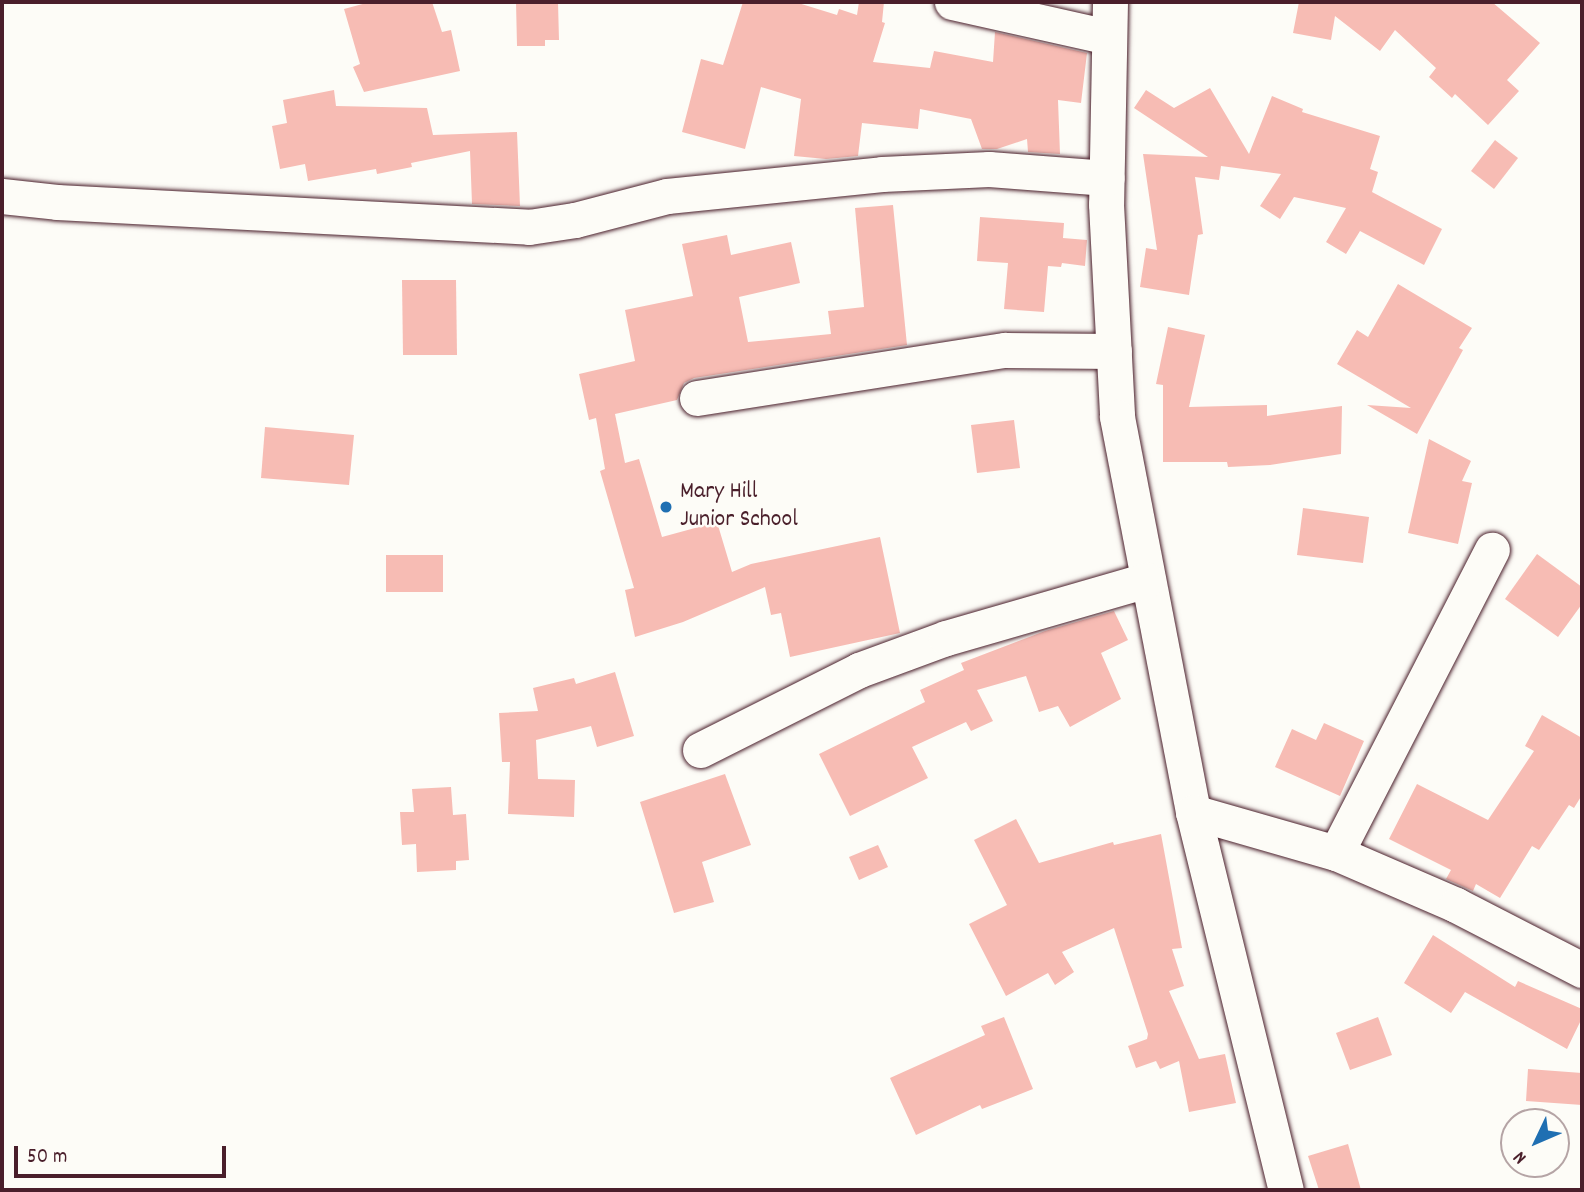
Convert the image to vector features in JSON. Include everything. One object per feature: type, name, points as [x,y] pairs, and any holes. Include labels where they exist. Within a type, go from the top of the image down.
[{"type":"street","points":[[952,2],[1108,37]]},
{"type":"street","points":[[1110,2],[1107,178],[1118,417],[1193,812],[1286,1190]]},
{"type":"street","points":[[2,196],[57,202],[529,227],[575,220],[667,196],[869,176],[989,169],[1107,178]]},
{"type":"street","points":[[697,398],[1004,350],[1114,351]]},
{"type":"street","points":[[1336,853],[1492,550]]},
{"type":"street","points":[[699,750],[859,670],[946,638],[1147,580]]},
{"type":"street","points":[[1193,812],[1336,853],[1455,905],[1582,970]]},
{"type":"building","points":[[370,2],[432,2],[442,32],[451,30],[460,71],[364,92],[353,67],[360,64],[344,9]]},
{"type":"building","points":[[516,2],[558,2],[559,40],[545,40],[545,46],[517,46]]},
{"type":"building","points":[[743,2],[795,2],[837,15],[839,9],[857,15],[859,2],[884,2],[882,22],[885,23],[873,62],[930,68],[934,51],[993,62],[995,32],[1087,53],[1081,103],[1058,100],[1060,154],[1028,152],[1027,139],[997,149],[982,149],[971,119],[920,109],[918,129],[862,123],[858,156],[826,159],[794,156],[801,99],[761,87],[745,149],[682,132],[701,59],[723,65]]},
{"type":"building","points":[[1299,2],[1492,2],[1540,43],[1507,80],[1519,91],[1488,125],[1455,94],[1452,98],[1429,77],[1436,68],[1395,30],[1380,51],[1335,16],[1331,40],[1293,33]]},
{"type":"building","points":[[1210,88],[1249,154],[1272,96],[1303,109],[1302,112],[1380,136],[1370,169],[1378,172],[1372,192],[1442,229],[1424,265],[1360,231],[1346,254],[1326,242],[1346,208],[1294,197],[1280,219],[1260,206],[1281,174],[1221,166],[1219,180],[1195,177],[1203,234],[1198,235],[1189,295],[1140,287],[1146,248],[1157,250],[1143,154],[1208,157],[1134,108],[1146,90],[1174,108]]},
{"type":"building","points":[[334,90],[336,106],[427,108],[433,135],[517,132],[520,206],[472,204],[470,151],[411,163],[412,167],[377,174],[376,169],[308,181],[305,164],[280,169],[272,126],[287,123],[283,100]]},
{"type":"building","points":[[1495,140],[1518,158],[1494,189],[1471,171]]},
{"type":"building","points":[[893,205],[907,345],[694,378],[684,383],[677,400],[615,414],[625,463],[639,459],[662,537],[717,522],[732,572],[751,564],[880,537],[900,633],[790,657],[781,613],[771,615],[765,587],[683,622],[635,637],[625,590],[634,588],[600,471],[605,469],[596,418],[589,420],[579,374],[635,361],[625,310],[693,296],[682,244],[727,235],[731,255],[791,242],[800,283],[739,297],[748,342],[831,334],[828,311],[864,307],[855,208]]},
{"type":"building","points":[[980,217],[1064,223],[1063,238],[1087,240],[1085,266],[1062,263],[1061,267],[1048,266],[1044,312],[1004,309],[1008,263],[977,261]]},
{"type":"building","points":[[402,280],[456,280],[457,355],[403,355]]},
{"type":"building","points":[[1398,284],[1472,328],[1459,348],[1463,350],[1417,434],[1367,405],[1411,408],[1337,364],[1357,330],[1368,337]]},
{"type":"building","points":[[1168,327],[1205,335],[1189,407],[1267,405],[1267,416],[1342,406],[1341,454],[1270,465],[1228,467],[1227,462],[1163,462],[1163,385],[1156,384]]},
{"type":"building","points":[[1014,420],[1020,468],[977,473],[971,425]]},
{"type":"building","points":[[265,427],[354,435],[349,485],[261,478]]},
{"type":"building","points":[[1429,439],[1471,461],[1462,481],[1472,483],[1458,544],[1408,533]]},
{"type":"building","points":[[1303,508],[1369,517],[1363,563],[1297,555]]},
{"type":"building","points":[[1537,554],[1582,587],[1582,604],[1558,637],[1505,599]]},
{"type":"building","points":[[386,555],[443,555],[443,592],[386,592]]},
{"type":"building","points":[[1114,611],[1128,640],[1101,653],[1121,699],[1070,727],[1058,706],[1039,712],[1026,676],[977,690],[993,721],[971,731],[966,722],[912,747],[928,778],[850,816],[819,754],[925,702],[920,690],[964,670],[961,663],[1045,631]]},
{"type":"building","points":[[615,672],[634,736],[597,747],[591,726],[536,740],[538,779],[575,780],[574,817],[508,814],[510,762],[502,762],[499,713],[538,711],[533,688],[574,678],[576,684]]},
{"type":"building","points":[[1542,715],[1582,738],[1582,795],[1574,808],[1569,805],[1539,850],[1532,846],[1500,898],[1476,884],[1473,891],[1446,879],[1451,870],[1389,839],[1417,784],[1488,820],[1534,751],[1525,746]]},
{"type":"building","points":[[1324,723],[1364,741],[1340,796],[1275,767],[1292,729],[1316,740]]},
{"type":"building","points":[[725,774],[751,845],[702,862],[714,902],[674,913],[640,802]]},
{"type":"building","points":[[451,787],[453,815],[466,814],[469,860],[456,861],[456,870],[417,872],[416,844],[402,845],[400,812],[414,812],[412,789]]},
{"type":"building","points":[[1016,819],[1039,863],[1113,842],[1114,845],[1161,834],[1182,948],[1172,949],[1184,986],[1169,991],[1199,1059],[1225,1054],[1236,1103],[1189,1112],[1179,1061],[1160,1069],[1156,1061],[1136,1068],[1128,1046],[1147,1039],[1148,1034],[1114,928],[1062,952],[1074,972],[1055,985],[1048,973],[1006,996],[969,924],[1007,905],[974,840]]},
{"type":"building","points":[[878,845],[888,867],[859,880],[849,857]]},
{"type":"building","points":[[1433,935],[1515,987],[1518,981],[1582,1009],[1582,1018],[1567,1049],[1465,992],[1451,1013],[1404,983]]},
{"type":"building","points":[[1004,1017],[1033,1089],[982,1109],[980,1105],[916,1135],[890,1078],[985,1035],[981,1026]]},
{"type":"building","points":[[1378,1017],[1392,1055],[1350,1070],[1336,1033]]},
{"type":"building","points":[[1528,1069],[1582,1073],[1582,1105],[1526,1101]]},
{"type":"building","points":[[1348,1144],[1361,1190],[1319,1190],[1308,1156]]},
{"type":"place","name":"Mary Hill Junior School","points":[[666,507]]}]
